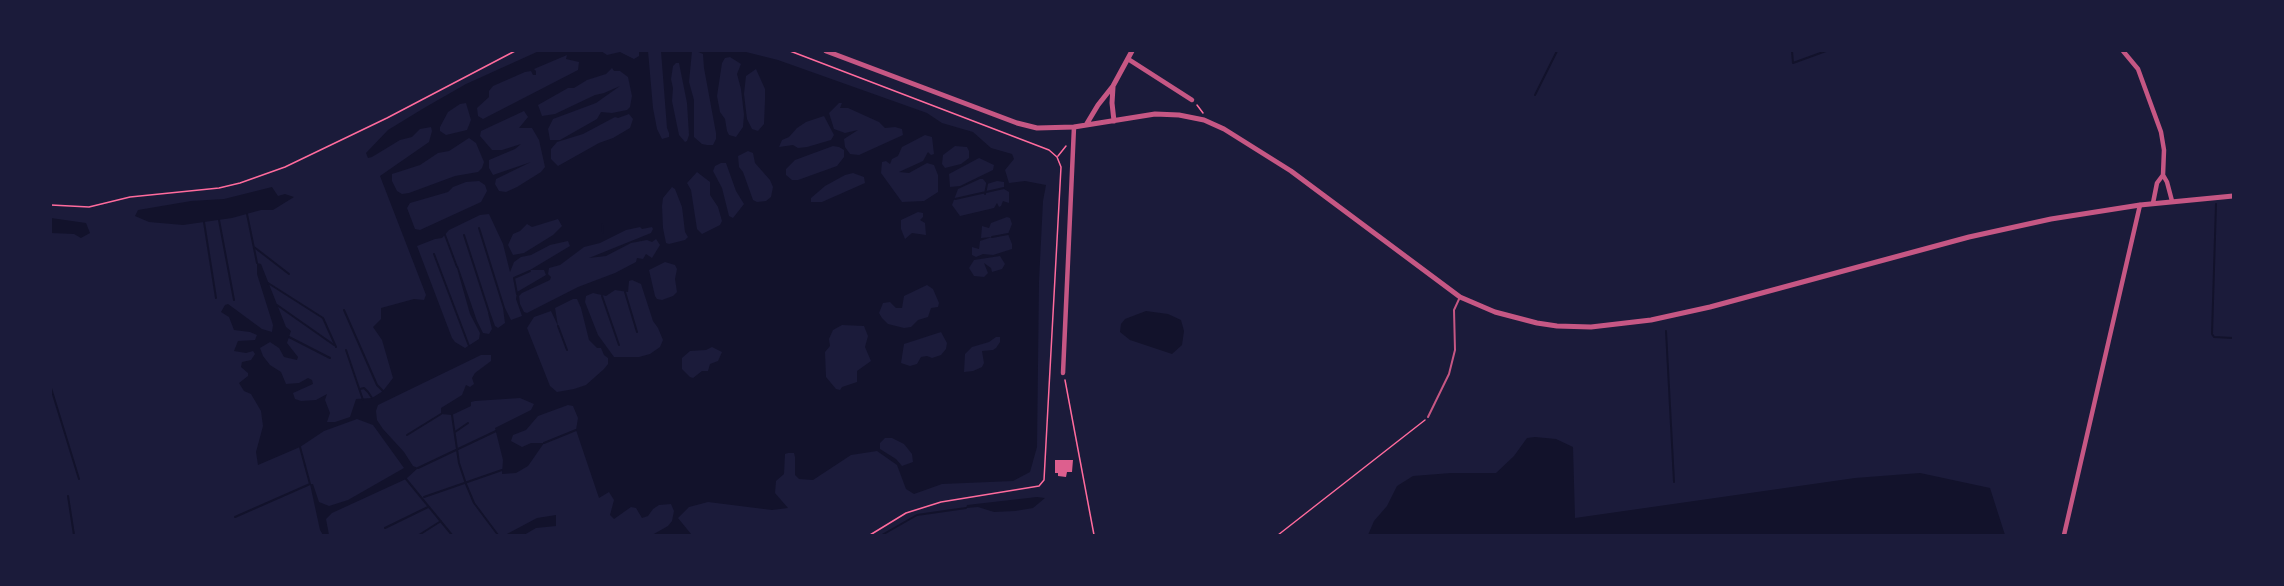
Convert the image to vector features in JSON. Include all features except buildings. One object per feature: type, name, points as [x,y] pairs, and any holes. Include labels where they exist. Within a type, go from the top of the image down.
[{"type":"street","points":[[826,51],[1017,123],[1037,128],[1074,130],[1086,125],[1155,114],[1179,115],[1204,120],[1224,129],[1291,171],[1460,297],[1495,312],[1557,326],[1590,327],[1641,321],[1710,307],[1969,237],[2051,219],[2152,203],[2233,196]]},
{"type":"street","points":[[1086,125],[1113,86],[1132,51]]},
{"type":"street","points":[[2123,51],[2138,69],[2161,132],[2164,150],[2163,175],[2172,201]]},
{"type":"street","points":[[1128,59],[1192,100]]},
{"type":"street","points":[[1113,86],[1113,121]]},
{"type":"street","points":[[1063,373],[1074,130]]},
{"type":"street","points":[[2152,203],[2157,183],[2163,175]]},
{"type":"street","points":[[2064,535],[2140,205]]},
{"type":"lane","points":[[1428,417],[1449,374],[1455,350],[1454,310],[1460,297]]},
{"type":"path","points":[[51,205],[89,207],[130,197],[219,188],[240,183],[294,162],[387,118],[515,51]]},
{"type":"path","points":[[790,51],[1049,150],[1057,157],[1061,166],[1044,480],[1039,486],[941,502],[906,513],[870,535]]},
{"type":"path","points":[[1192,100],[1204,113],[1204,120]]},
{"type":"path","points":[[1057,157],[1063,152],[1074,130]]},
{"type":"path","points":[[1063,373],[1074,418],[1094,535]]},
{"type":"path","points":[[1278,535],[1428,417]]},
{"type":"shaded area","points":[[539,51],[601,51],[607,55],[620,52],[634,59],[639,56],[639,51],[648,51],[653,108],[657,129],[662,139],[669,137],[669,133],[661,51],[692,51],[689,82],[694,100],[694,137],[702,144],[713,145],[716,133],[703,54],[696,51],[742,51],[778,60],[927,113],[942,123],[973,132],[991,148],[1012,154],[1014,159],[1005,170],[1009,183],[1025,181],[1046,185],[1043,201],[1039,281],[1037,447],[1030,472],[1013,481],[942,484],[914,494],[906,489],[897,465],[877,451],[851,455],[813,480],[799,479],[795,475],[794,453],[788,453],[785,454],[784,474],[776,481],[775,493],[788,508],[772,510],[708,502],[689,507],[678,518],[691,534],[695,535],[652,535],[668,526],[672,521],[674,511],[671,504],[659,505],[648,516],[642,518],[636,508],[631,507],[614,519],[610,515],[614,500],[609,492],[599,498],[576,430],[578,418],[573,406],[568,405],[538,416],[526,430],[513,435],[511,441],[522,447],[531,443],[544,443],[528,466],[516,473],[502,474],[503,460],[495,428],[531,410],[534,404],[520,398],[475,401],[471,402],[471,406],[452,415],[441,414],[441,408],[462,395],[466,385],[470,387],[474,384],[472,378],[475,373],[491,361],[491,355],[481,355],[378,405],[377,420],[413,466],[418,468],[406,479],[332,513],[326,519],[329,535],[323,535],[310,484],[313,484],[319,502],[329,506],[348,500],[404,468],[373,425],[357,419],[324,431],[300,447],[258,465],[256,452],[263,426],[261,411],[251,394],[244,391],[239,383],[248,376],[248,373],[241,367],[242,362],[251,360],[255,354],[253,351],[246,353],[234,351],[238,341],[255,340],[257,335],[234,330],[229,317],[221,312],[228,304],[262,329],[272,332],[273,325],[257,274],[257,263],[261,264],[286,327],[291,331],[287,343],[298,357],[297,360],[284,357],[279,348],[270,342],[260,348],[270,365],[281,372],[286,384],[299,383],[308,378],[312,380],[313,384],[293,393],[295,399],[316,400],[327,394],[325,400],[330,413],[327,422],[335,422],[350,417],[356,399],[372,398],[383,391],[393,378],[382,340],[373,327],[381,319],[381,308],[414,299],[424,300],[426,295],[380,176],[429,142],[431,127],[420,129],[412,137],[400,140],[372,157],[368,158],[366,153],[388,130],[466,84]],"holes":[[[567,55],[566,59],[579,62],[578,70],[483,119],[478,116],[477,108],[489,97],[489,91],[493,86],[525,72],[531,71],[533,75],[536,75],[534,69]],[[730,57],[741,64],[737,74],[744,115],[743,127],[736,137],[729,135],[725,119],[720,112],[717,96],[722,63],[725,58]],[[679,63],[687,103],[689,135],[685,142],[679,135],[672,101],[673,66]],[[612,68],[628,77],[632,96],[630,107],[627,110],[612,113],[601,112],[597,119],[560,140],[550,140],[548,129],[553,119],[596,103],[620,86],[555,114],[542,116],[538,105],[568,88],[574,88],[587,80],[606,74]],[[756,69],[765,89],[764,124],[758,131],[752,129],[747,119],[744,94],[746,76]],[[466,103],[471,120],[467,130],[446,135],[440,131],[448,112]],[[839,103],[842,103],[840,108],[848,108],[879,122],[885,128],[902,129],[903,135],[859,155],[850,154],[845,147],[844,139],[858,130],[845,133],[834,129],[829,113]],[[524,111],[528,117],[519,128],[532,128],[539,140],[545,167],[517,187],[506,192],[499,191],[495,184],[496,179],[531,162],[493,175],[489,168],[489,160],[521,144],[502,150],[492,150],[480,136],[481,131]],[[629,114],[633,119],[630,128],[558,166],[551,159],[551,149],[557,142],[583,134],[615,117]],[[824,116],[834,135],[831,140],[798,148],[793,145],[779,147],[782,140],[806,122]],[[925,135],[932,137],[934,154],[931,155],[928,152],[923,161],[899,172],[909,173],[927,163],[934,165],[938,175],[938,192],[924,201],[902,202],[881,173],[882,162],[886,161],[890,164],[892,159],[898,156],[902,147]],[[469,138],[476,143],[484,162],[478,172],[455,176],[409,193],[402,194],[397,191],[392,181],[392,174],[420,165],[438,153],[449,151]],[[833,146],[844,150],[844,157],[837,166],[792,180],[786,175],[786,169],[795,160]],[[955,146],[967,147],[969,158],[961,164],[945,168],[942,164],[943,155]],[[748,151],[753,153],[755,163],[773,187],[771,197],[766,201],[753,200],[739,167],[738,156]],[[979,158],[994,165],[993,170],[960,186],[950,187],[949,174]],[[721,163],[726,163],[736,191],[744,204],[733,218],[729,216],[722,188],[713,171],[715,166]],[[697,172],[710,182],[710,195],[718,207],[722,221],[720,225],[702,234],[697,229],[691,190],[687,183]],[[853,173],[864,177],[865,183],[822,202],[811,202],[811,198],[825,186],[845,175]],[[983,179],[987,184],[997,181],[1004,182],[1004,189],[1009,192],[1009,203],[1003,201],[1001,206],[999,207],[997,203],[994,208],[960,216],[952,205],[958,189]],[[479,181],[485,185],[487,191],[481,202],[420,230],[415,229],[407,208],[410,203],[448,192],[453,187],[466,182]],[[672,187],[682,207],[685,232],[688,237],[685,240],[666,243],[662,206],[663,198]],[[918,212],[923,213],[920,220],[925,223],[926,235],[912,233],[905,239],[901,229],[901,220]],[[489,214],[503,244],[510,272],[514,262],[521,257],[531,255],[550,245],[568,241],[570,246],[530,270],[544,270],[546,275],[517,292],[516,299],[522,316],[511,320],[503,308],[505,323],[498,328],[490,312],[488,313],[492,329],[489,334],[483,333],[477,321],[458,266],[470,314],[480,333],[479,339],[465,348],[452,338],[417,246],[442,238],[449,230],[480,215]],[[1010,218],[1012,224],[1008,234],[1012,249],[993,255],[983,254],[976,257],[972,255],[972,247],[979,249],[980,241],[992,237],[981,238],[982,226],[989,228],[991,223]],[[558,219],[562,226],[553,235],[524,253],[513,255],[508,245],[513,234],[527,224],[532,227]],[[640,227],[642,229],[652,227],[653,229],[651,233],[589,258],[606,256],[631,243],[647,240],[652,242],[656,239],[660,245],[652,258],[646,254],[643,259],[637,258],[636,262],[615,273],[578,287],[527,313],[524,312],[519,296],[550,280],[549,268],[560,265],[584,247],[600,243],[626,230]],[[1000,256],[1005,264],[1002,269],[992,272],[991,268],[984,263],[988,273],[984,277],[974,276],[969,268],[974,260]],[[665,262],[675,265],[677,269],[675,279],[677,292],[662,300],[655,296],[649,270]],[[632,280],[641,284],[653,321],[663,340],[660,347],[650,354],[639,357],[614,357],[598,335],[585,302],[586,296],[593,293],[606,296],[615,290],[628,292],[629,281]],[[927,285],[933,289],[939,303],[938,307],[931,308],[928,317],[918,320],[911,327],[904,328],[888,324],[879,313],[883,303],[890,302],[896,308],[902,308],[904,296]],[[577,299],[589,340],[597,348],[601,348],[608,358],[608,364],[586,385],[557,392],[550,386],[527,328],[534,317],[551,311],[558,326],[555,308]],[[842,325],[864,326],[868,336],[865,347],[871,361],[857,371],[857,382],[842,387],[840,390],[836,389],[826,377],[825,352],[830,346],[829,339],[833,330]],[[941,332],[947,343],[946,349],[941,355],[932,358],[921,357],[917,364],[910,366],[901,363],[904,344]],[[1000,337],[996,348],[982,351],[984,363],[982,367],[964,372],[965,354],[972,347]],[[712,347],[722,352],[718,361],[710,364],[708,371],[702,371],[693,378],[682,369],[682,358],[690,351],[706,350]],[[885,438],[892,438],[904,444],[912,454],[913,462],[902,466],[896,459],[880,449],[880,443]]]},
{"type":"shaded area","points":[[272,187],[278,196],[285,194],[294,197],[273,210],[261,210],[232,218],[183,225],[149,222],[135,216],[138,210],[191,201],[224,199]]},
{"type":"shaded area","points":[[51,218],[86,223],[90,233],[81,238],[74,234],[51,233]]},
{"type":"shaded area","points":[[1146,311],[1168,314],[1181,320],[1184,331],[1182,345],[1172,354],[1130,340],[1120,332],[1121,324],[1125,319]]},
{"type":"shaded area","points":[[1527,438],[1556,439],[1573,447],[1575,518],[1855,478],[1920,473],[1990,488],[2005,535],[1368,535],[1374,521],[1387,506],[1397,486],[1413,476],[1496,473],[1514,456]]},
{"type":"shaded area","points":[[1045,498],[1033,508],[1015,511],[994,512],[978,507],[966,508],[967,505]]},
{"type":"shaded area","points":[[556,515],[556,526],[536,528],[524,535],[505,535],[537,518]]},
{"type":"waterway","points":[[1535,95],[1557,51]]},
{"type":"waterway","points":[[1792,51],[1793,63],[1826,51]]},
{"type":"waterway","points":[[985,194],[987,184]]},
{"type":"waterway","points":[[955,199],[1004,188]]},
{"type":"waterway","points":[[2216,204],[2212,334],[2214,337],[2233,338]]},
{"type":"waterway","points":[[247,214],[257,263]]},
{"type":"waterway","points":[[219,220],[234,300]]},
{"type":"waterway","points":[[204,222],[216,298]]},
{"type":"waterway","points":[[602,224],[603,233]]},
{"type":"waterway","points":[[479,228],[504,308]]},
{"type":"waterway","points":[[992,237],[1008,234]]},
{"type":"waterway","points":[[445,235],[457,267]]},
{"type":"waterway","points":[[464,235],[489,312]]},
{"type":"waterway","points":[[254,247],[289,274]]},
{"type":"waterway","points":[[434,254],[469,346]]},
{"type":"waterway","points":[[517,294],[514,278],[530,271]]},
{"type":"waterway","points":[[268,283],[323,318],[336,347]]},
{"type":"waterway","points":[[625,292],[637,332]]},
{"type":"waterway","points":[[602,296],[619,345]]},
{"type":"waterway","points":[[277,305],[334,345]]},
{"type":"waterway","points":[[344,310],[377,385],[383,391]]},
{"type":"waterway","points":[[558,326],[567,350]]},
{"type":"waterway","points":[[1666,331],[1674,482]]},
{"type":"waterway","points":[[289,337],[330,358]]},
{"type":"waterway","points":[[346,350],[363,400]]},
{"type":"waterway","points":[[51,388],[79,479]]},
{"type":"waterway","points":[[360,389],[364,388],[372,398]]},
{"type":"waterway","points":[[407,435],[441,414]]},
{"type":"waterway","points":[[452,415],[459,463],[466,484],[474,503],[498,535]]},
{"type":"waterway","points":[[455,432],[468,423]]},
{"type":"waterway","points":[[544,443],[576,430]]},
{"type":"waterway","points":[[418,468],[496,431]]},
{"type":"waterway","points":[[235,517],[310,484],[300,447]]},
{"type":"waterway","points":[[424,497],[502,470]]},
{"type":"waterway","points":[[406,479],[452,535]]},
{"type":"waterway","points":[[68,496],[74,535]]},
{"type":"waterway","points":[[385,528],[428,507]]},
{"type":"waterway","points":[[882,535],[917,515],[966,508]]},
{"type":"waterway","points":[[419,535],[441,521]]}]
